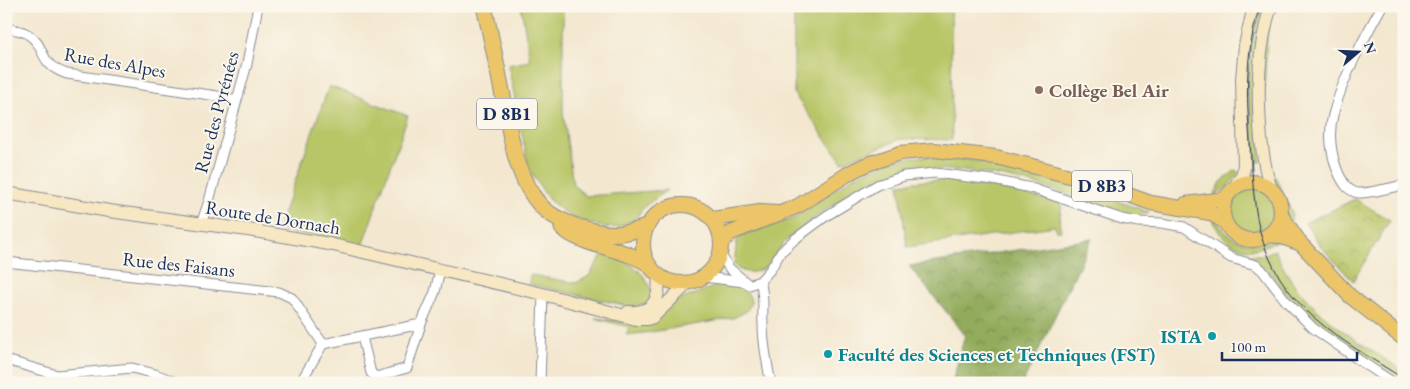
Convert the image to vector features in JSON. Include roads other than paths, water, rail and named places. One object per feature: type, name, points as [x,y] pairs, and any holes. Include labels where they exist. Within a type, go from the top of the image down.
[{"type":"highway","name":"D 8B1","points":[[484,6],[512,141],[523,176],[536,199],[567,232],[647,263]]},
{"type":"highway","name":"D 8B1","points":[[550,213],[574,225],[604,234],[622,234],[646,227]]},
{"type":"main road","points":[[1254,6],[1246,45],[1242,79],[1244,168],[1225,199],[1222,210],[1225,222],[1235,235],[1245,239],[1256,240],[1269,235],[1275,230],[1281,215]]},
{"type":"main road","points":[[1270,188],[1264,160],[1258,92],[1262,47],[1271,6]]},
{"type":"main road","name":"D 8B3","points":[[721,248],[731,233],[798,206],[858,168],[900,153],[934,150],[1032,166],[1092,182],[1139,199],[1210,213],[1225,222]]},
{"type":"main road","points":[[1234,187],[1243,182],[1253,181],[1265,184],[1270,188],[1279,199],[1281,215],[1301,244],[1350,296],[1404,339]]},
{"type":"main road","name":"Route de Dornach","points":[[6,193],[109,211],[329,244],[608,310]]},
{"type":"main road","name":"D 8B3","points":[[1172,206],[1225,199]]},
{"type":"main road","points":[[679,205],[692,206],[712,219],[720,234],[721,248],[716,263],[704,277],[688,283],[672,283],[658,276],[647,263],[642,252],[642,239],[646,227],[658,212],[667,207],[679,205]]},
{"type":"main road","name":"D 8B3","points":[[712,219],[760,212],[779,213]]},
{"type":"main road","points":[[1269,235],[1279,236],[1301,244]]},
{"type":"main road","points":[[608,310],[634,313],[649,308],[654,304],[659,292],[658,276]]},
{"type":"main road","points":[[608,310],[636,319],[647,320],[663,309],[688,283]]},
{"type":"street","name":"Rue des Pyrénées","points":[[201,224],[247,64],[258,6]]},
{"type":"street","points":[[1382,6],[1366,33],[1343,86],[1333,116],[1331,141],[1336,166],[1342,182],[1350,190],[1359,193],[1404,185]]},
{"type":"street","name":"Rue des Alpes","points":[[6,28],[29,34],[35,40],[47,63],[61,72],[224,97],[236,101]]},
{"type":"street","points":[[704,277],[747,284],[760,281],[795,238],[866,190],[888,180],[917,175],[954,174],[1031,188],[1122,219],[1184,227],[1231,258],[1256,265],[1268,276],[1286,301],[1314,328],[1393,382]]},
{"type":"street","points":[[721,248],[728,268],[747,284]]},
{"type":"street","name":"Rue des Faisans","points":[[6,262],[279,292],[292,298],[323,344]]},
{"type":"street","points":[[362,337],[371,373],[376,376],[407,368],[421,324],[435,292],[440,270]]},
{"type":"street","points":[[760,281],[764,291],[763,325],[766,356],[772,383]]},
{"type":"street","points":[[538,293],[540,383]]},
{"type":"street","points":[[300,383],[323,344],[421,324]]},
{"type":"street","points":[[6,360],[57,375],[132,368],[178,383]]},
{"type":"tram line","points":[[1260,6],[1249,56],[1248,107],[1255,207],[1259,228],[1268,256],[1281,280],[1315,318],[1335,334],[1404,379]]},
{"type":"place","name":"Collège Bel Air","points":[[1039,90]]},
{"type":"place","name":"ISTA","points":[[1212,336]]},
{"type":"place","name":"Faculté des Sciences et Techniques (FST)","points":[[828,354]]}]
